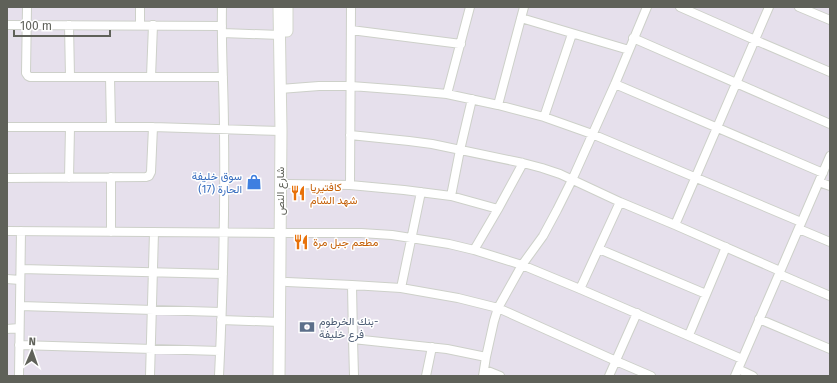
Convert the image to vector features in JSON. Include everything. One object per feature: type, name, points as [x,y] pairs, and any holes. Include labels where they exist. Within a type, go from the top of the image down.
[{"type":"main road","name":"شارع النص","points":[[279,7],[284,89],[287,184],[280,322],[279,376]]},
{"type":"main road","name":"شارع النص","points":[[287,7],[284,89],[280,132],[287,282],[287,376]]},
{"type":"street","points":[[27,7],[26,73],[30,77],[224,78]]},
{"type":"street","points":[[140,7],[140,25]]},
{"type":"street","points":[[219,376],[224,232],[224,78],[222,7]]},
{"type":"street","points":[[350,185],[351,7]]},
{"type":"street","points":[[447,94],[470,7]]},
{"type":"street","points":[[498,104],[524,7]]},
{"type":"street","points":[[500,376],[484,373],[486,357],[498,308],[522,265],[543,236],[572,180],[615,84],[647,7]]},
{"type":"street","points":[[680,7],[830,72]]},
{"type":"street","points":[[675,225],[769,7]]},
{"type":"street","points":[[799,7],[830,20]]},
{"type":"street","points":[[521,18],[629,50]]},
{"type":"street","points":[[7,25],[140,25],[222,29],[280,35]]},
{"type":"street","points":[[70,25],[70,77]]},
{"type":"street","points":[[152,77],[153,26]]},
{"type":"street","points":[[351,30],[461,44]]},
{"type":"street","points":[[544,117],[572,34]]},
{"type":"street","points":[[633,38],[830,124]]},
{"type":"street","points":[[110,77],[111,127]]},
{"type":"street","points":[[615,84],[822,173]]},
{"type":"street","points":[[284,89],[319,86],[350,86],[447,94],[498,104],[544,117],[592,134],[696,177],[800,225],[830,242]]},
{"type":"street","points":[[451,196],[472,99]]},
{"type":"street","points":[[7,127],[153,127],[280,132]]},
{"type":"street","points":[[69,178],[70,127]]},
{"type":"street","points":[[7,178],[143,178],[149,176],[151,172],[153,127]]},
{"type":"street","points":[[350,135],[409,141],[460,150],[542,168],[726,247],[830,296]]},
{"type":"street","points":[[753,376],[736,372],[830,156]]},
{"type":"street","points":[[474,250],[523,163]]},
{"type":"street","points":[[111,177],[111,232]]},
{"type":"street","points":[[819,182],[830,186]]},
{"type":"street","points":[[287,184],[350,185],[396,189],[451,196],[498,209]]},
{"type":"street","points":[[401,288],[420,192]]},
{"type":"street","points":[[580,289],[620,202]]},
{"type":"street","points":[[7,231],[361,233],[411,237],[474,250],[522,265],[742,359]]},
{"type":"street","points":[[19,376],[21,231]]},
{"type":"street","points":[[150,376],[154,232]]},
{"type":"street","points":[[689,336],[726,247]]},
{"type":"street","points":[[599,249],[706,294]]},
{"type":"street","points":[[21,269],[223,274]]},
{"type":"street","points":[[7,279],[20,280]]},
{"type":"street","points":[[287,282],[401,288],[458,298],[498,308],[652,376]]},
{"type":"street","points":[[352,285],[354,376]]},
{"type":"street","points":[[20,306],[152,310],[280,322]]},
{"type":"street","points":[[609,376],[637,313]]},
{"type":"street","points":[[759,319],[830,349]]},
{"type":"street","points":[[7,328],[20,328]]},
{"type":"street","points":[[353,339],[447,349],[486,357]]},
{"type":"street","points":[[19,345],[220,351]]},
{"type":"street","points":[[426,376],[432,347]]},
{"type":"place","name":"سوق خليفة الحارة (17)","points":[[254,182]]},
{"type":"place","name":"كافتيريا شهد الشام","points":[[298,193]]},
{"type":"place","name":"مطعم جبل مرة","points":[[301,242]]},
{"type":"place","name":"بنك الخرطوم- فرع خليفة","points":[[307,327]]}]
